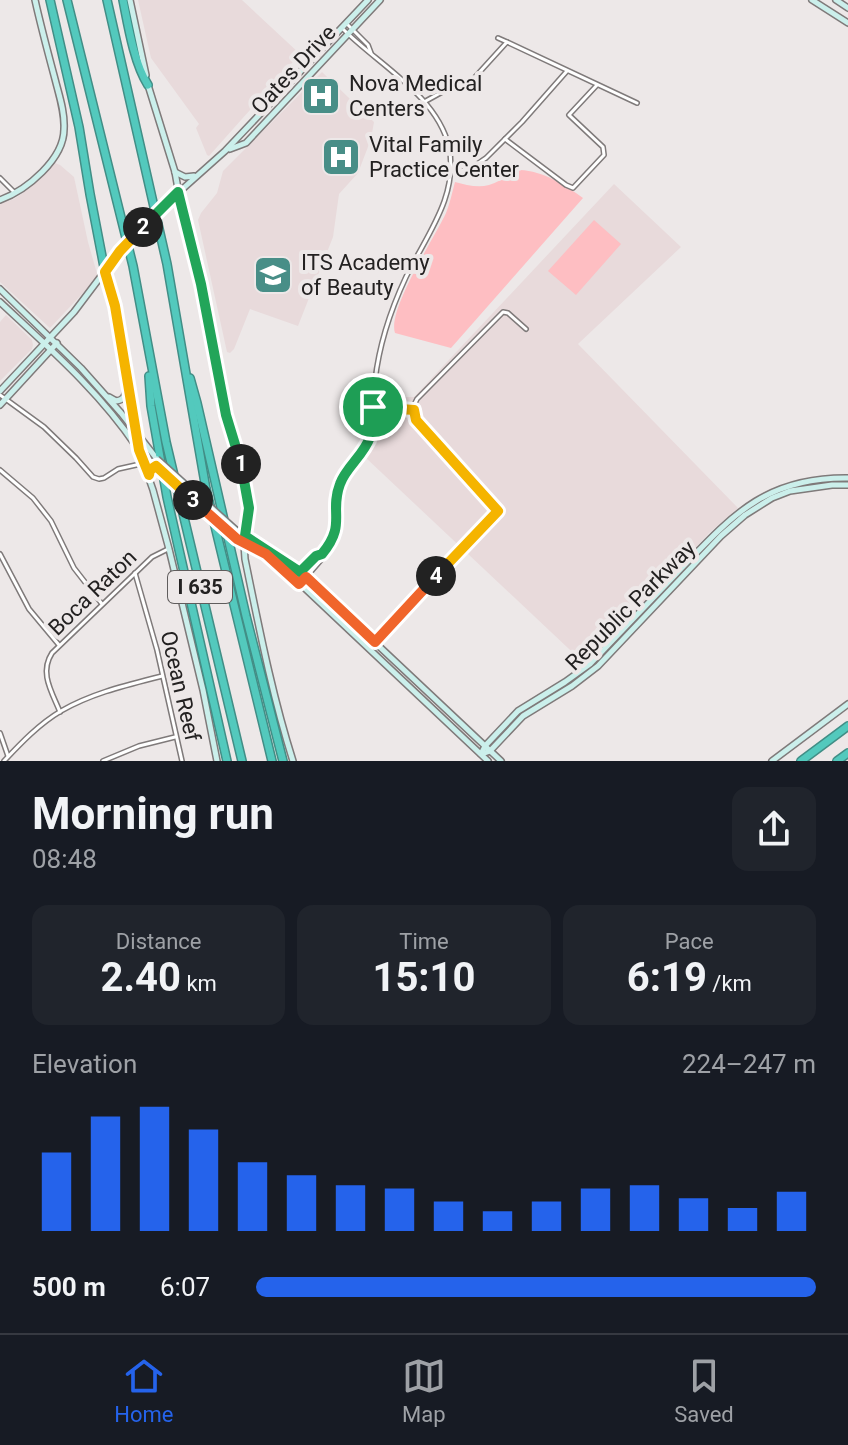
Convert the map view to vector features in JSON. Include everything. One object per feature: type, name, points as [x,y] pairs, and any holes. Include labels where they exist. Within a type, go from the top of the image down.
[{"type":"highway","points":[[50,0],[79,127],[105,272]]},
{"type":"highway","name":"I 635","points":[[67,0],[133,266],[189,542],[242,761]]},
{"type":"highway","name":"I 635","points":[[107,0],[167,264],[206,489],[272,761]]},
{"type":"highway","points":[[123,0],[135,51],[148,85]]},
{"type":"highway","points":[[148,351],[153,418],[167,497],[227,761]]},
{"type":"highway","points":[[185,361],[283,761]]},
{"type":"highway","points":[[801,761],[848,726]]},
{"type":"highway","points":[[837,761],[848,753]]},
{"type":"main road","points":[[0,200],[35,179],[50,162],[63,139],[61,105],[35,0]]},
{"type":"main road","points":[[130,0],[148,85],[175,172],[201,284],[226,415],[245,481],[249,508],[244,540],[245,559],[270,678],[293,761]]},
{"type":"main road","name":"Oates Drive","points":[[0,405],[2,395],[74,312],[120,251],[178,192],[225,151],[368,0]]},
{"type":"main road","name":"Oates Drive","points":[[225,151],[246,143],[380,0]]},
{"type":"main road","points":[[812,0],[848,23]]},
{"type":"main road","points":[[836,0],[848,8]]},
{"type":"main road","points":[[286,87],[292,94]]},
{"type":"main road","points":[[175,172],[191,177],[206,170]]},
{"type":"main road","points":[[105,272],[115,306],[135,433],[169,549],[217,761]]},
{"type":"main road","points":[[0,289],[57,343],[121,413],[158,466],[171,472],[244,540],[294,578],[488,761]]},
{"type":"main road","points":[[0,302],[45,343],[108,409],[139,450],[237,539],[244,540],[306,577],[501,761]]},
{"type":"main road","name":"Oates Drive","points":[[2,395],[57,343]]},
{"type":"main road","points":[[104,394],[116,401],[122,400],[127,377]]},
{"type":"main road","points":[[149,475],[150,470],[158,466]]},
{"type":"main road","name":"Republic Parkway","points":[[481,754],[539,701],[590,664],[725,523],[756,500],[788,485],[815,479],[848,478]]},
{"type":"main road","name":"Republic Parkway","points":[[539,701],[572,686],[598,666],[721,536],[745,515],[790,491],[848,485]]},
{"type":"main road","points":[[245,559],[249,551],[256,549]]},
{"type":"main road","points":[[772,761],[848,704]]},
{"type":"street","points":[[299,584],[321,560],[336,531],[339,485],[370,438],[373,428],[378,361],[393,311],[415,260],[440,215],[450,172],[449,147],[437,118],[424,102],[364,49],[344,25]]},
{"type":"street","points":[[498,38],[637,103]]},
{"type":"street","points":[[424,102],[453,86],[460,89],[466,87],[507,42]]},
{"type":"street","points":[[450,172],[468,170],[486,158],[567,71]]},
{"type":"street","points":[[505,139],[573,188],[604,155],[603,147],[569,115],[597,85]]},
{"type":"street","points":[[0,178],[15,193]]},
{"type":"street","points":[[369,649],[498,511],[416,420],[414,410],[417,399],[503,312],[526,329]]},
{"type":"street","points":[[2,395],[44,427],[96,479],[107,477],[118,469],[145,463]]},
{"type":"street","points":[[373,407],[414,410]]},
{"type":"street","points":[[0,470],[33,498],[51,521],[74,568],[102,604]]},
{"type":"street","name":"Boca Raton","points":[[60,712],[45,670],[46,661],[152,557],[169,549]]},
{"type":"street","points":[[0,554],[29,609],[59,645]]},
{"type":"street","points":[[294,578],[322,554]]},
{"type":"street","name":"Ocean Reef","points":[[135,573],[157,650],[182,761]]},
{"type":"street","points":[[4,761],[42,724],[60,712],[101,693],[162,676]]},
{"type":"street","points":[[0,733],[8,756]]},
{"type":"street","points":[[103,761],[139,746],[176,737]]},
{"type":"shaded area","points":[[138,0],[242,0],[300,54],[209,156],[196,128],[199,124],[151,58]]},
{"type":"shaded area","points":[[322,72],[374,122],[371,139],[358,173],[339,194],[333,237],[298,326],[250,309],[234,349],[227,352],[198,220],[217,193],[223,171]]},
{"type":"shaded area","points":[[55,163],[74,177],[98,277],[50,328],[0,282],[0,204],[23,193]]},
{"type":"shaded area","points":[[520,170],[545,176],[583,198],[451,348],[395,333],[398,308],[446,213],[455,182],[485,186]]},
{"type":"shaded area","points":[[614,184],[681,247],[578,344],[738,508],[709,533],[586,665],[366,458],[377,443],[380,418],[397,418],[399,397],[414,397]]},
{"type":"shaded area","points":[[594,220],[621,244],[576,295],[548,271]]},
{"type":"shaded area","points":[[6,315],[32,340],[33,345],[0,381],[0,322]]},
{"type":"place","name":"Nova Medical Centers","points":[[321,96]]},
{"type":"place","name":"Vital Family Practice Center","points":[[341,157]]},
{"type":"place","name":"ITS Academy of Beauty","points":[[273,275]]},
{"type":"route","points":[[178,192],[201,284],[226,415],[245,481],[249,508],[245,536],[300,572],[322,554],[334,538],[338,522],[339,485],[370,438],[373,407],[414,410],[416,420],[498,511],[375,642],[306,577],[299,584],[266,554],[237,539],[156,466],[149,475],[135,433],[115,306],[105,272],[120,251],[178,192]]}]
